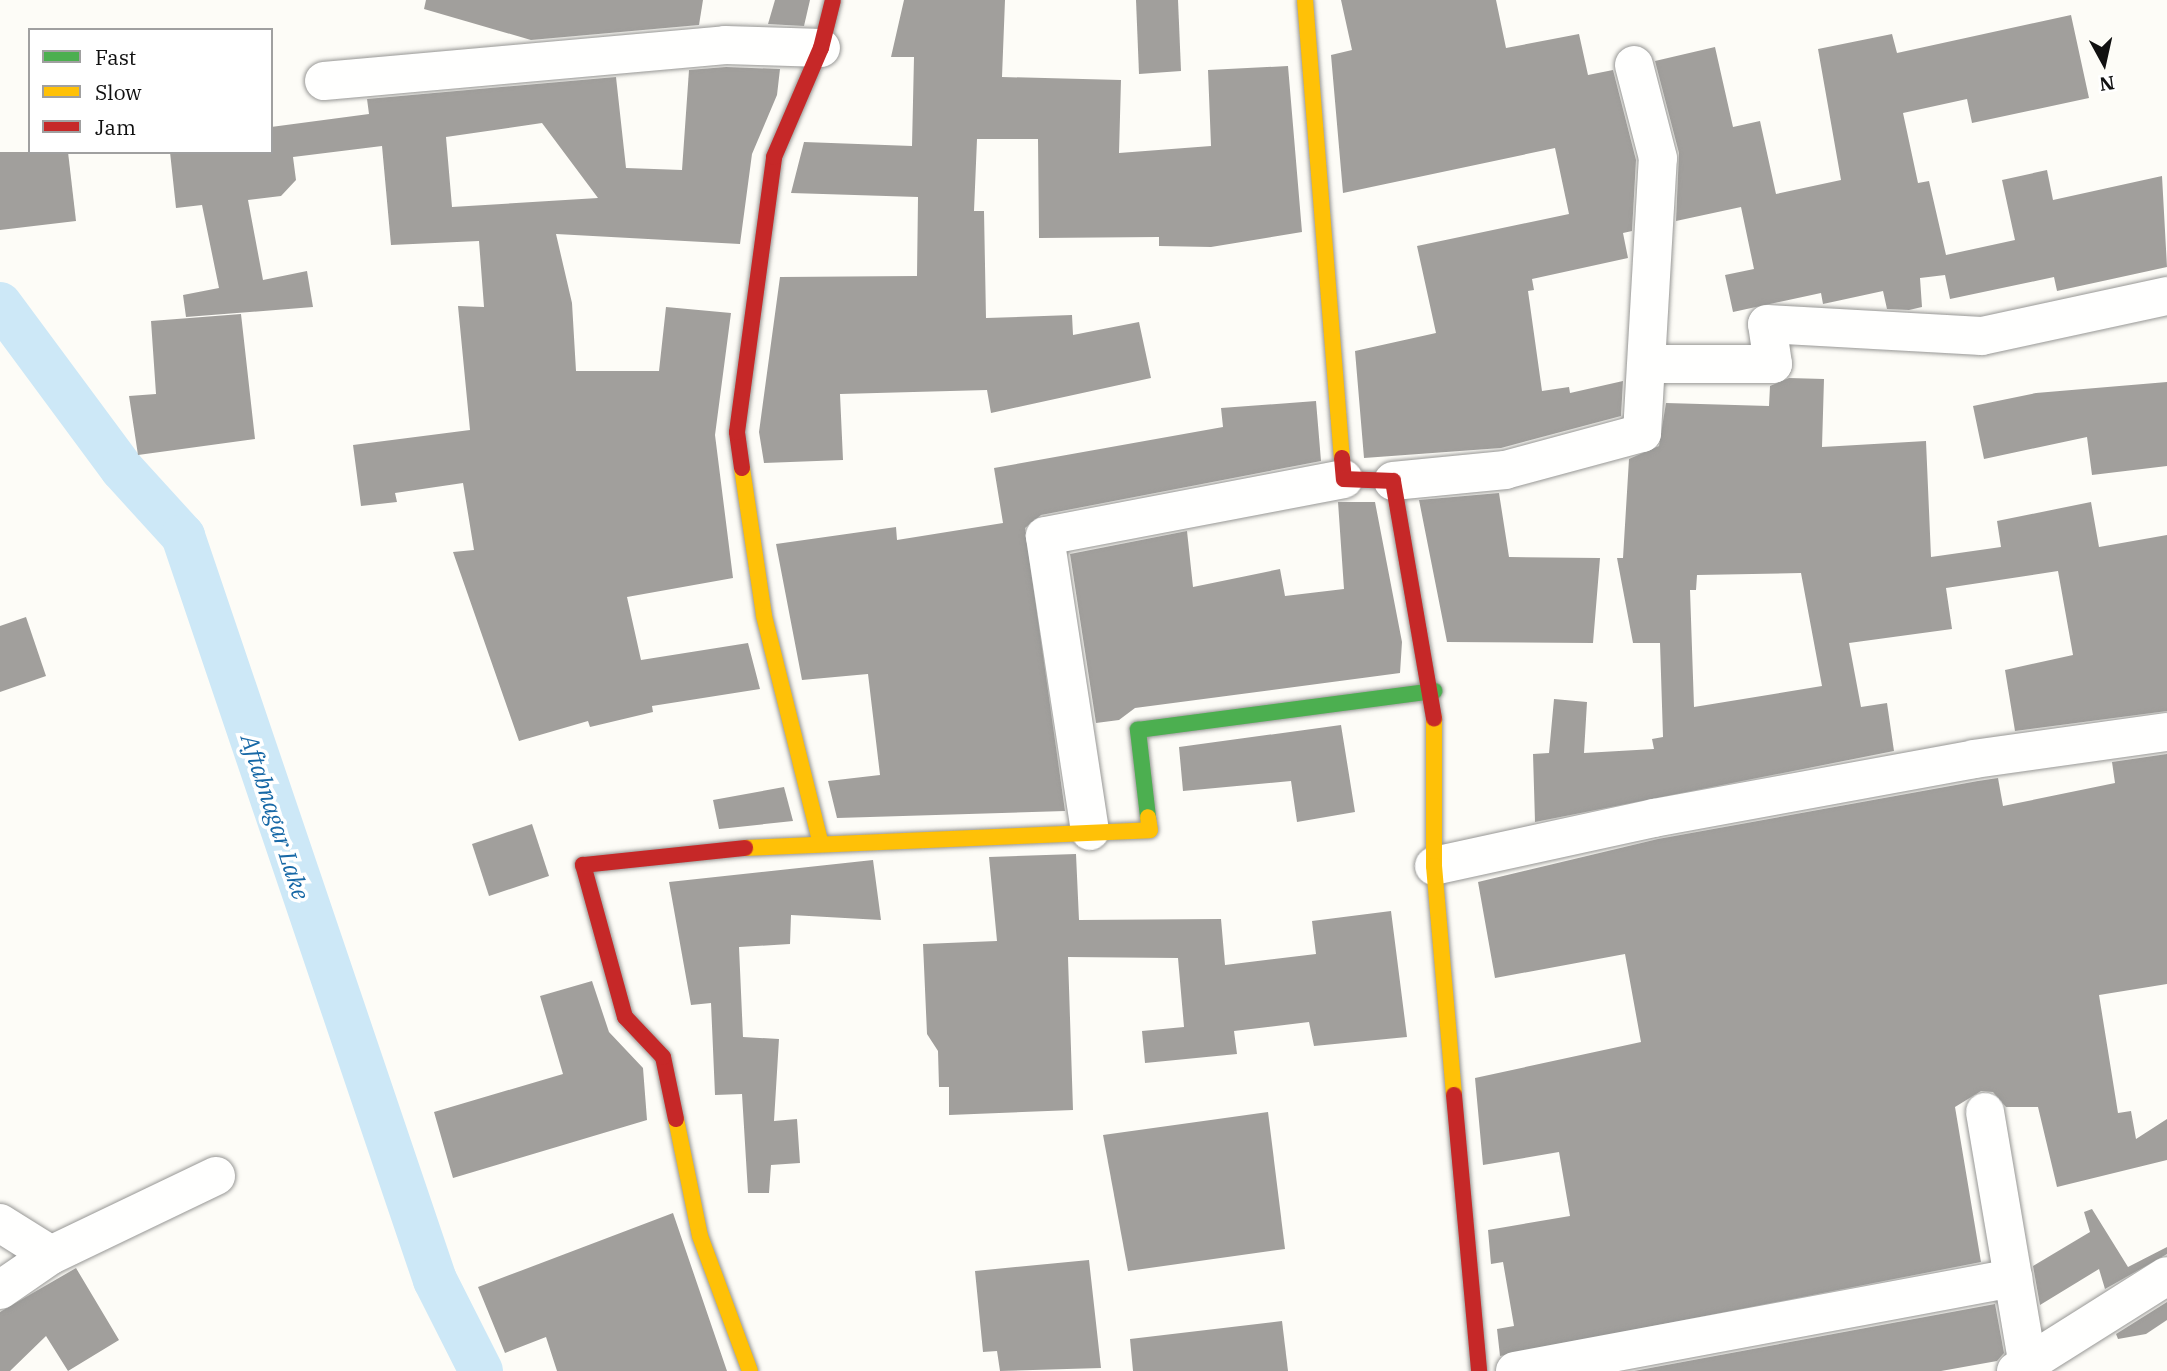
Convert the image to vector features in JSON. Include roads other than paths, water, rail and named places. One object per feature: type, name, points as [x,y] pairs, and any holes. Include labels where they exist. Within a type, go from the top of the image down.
[{"type":"street","points":[[820,840],[764,617],[737,432],[774,157],[821,48],[834,0]]},
{"type":"street","points":[[1305,0],[1344,479]]},
{"type":"street","points":[[324,81],[725,45],[821,48]]},
{"type":"street","points":[[1090,831],[1045,536],[1344,479],[1393,481],[1505,470],[1642,433],[1658,158],[1634,65]]},
{"type":"street","points":[[1648,364],[1773,364],[1767,324],[1982,335],[2167,296]]},
{"type":"street","points":[[1393,481],[1434,691],[1434,866],[1479,1371]]},
{"type":"street","points":[[750,1371],[700,1236],[663,1057],[625,1017],[583,865],[820,840],[1150,830],[1138,730],[1434,691]]},
{"type":"street","points":[[1434,866],[1854,781],[2167,732]]},
{"type":"street","points":[[1985,1112],[2013,1279],[2022,1368],[2167,1276]]},
{"type":"street","points":[[0,1290],[51,1255],[216,1176]]},
{"type":"street","points":[[0,1223],[51,1255]]},
{"type":"street","points":[[1539,1369],[2013,1279]]},
{"type":"waterway","name":"Aftabnagar Lake","points":[[0,304],[122,469],[183,536],[435,1280],[481,1371]]}]
